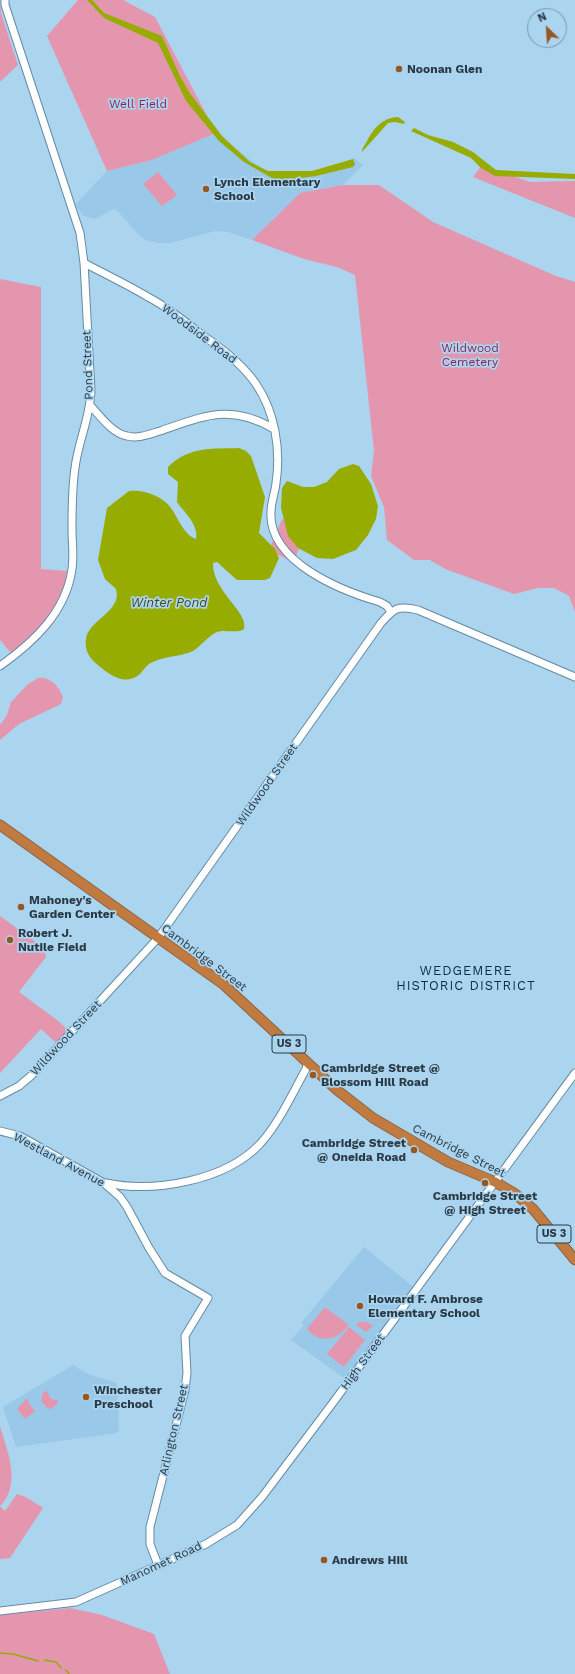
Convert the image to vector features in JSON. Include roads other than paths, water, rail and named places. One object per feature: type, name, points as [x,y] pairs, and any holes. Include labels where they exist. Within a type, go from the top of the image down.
[{"type":"highway","name":"Cambridge Street","points":[[0,825],[229,988],[349,1100],[384,1126],[458,1167],[495,1182],[514,1193],[533,1209],[575,1260]]},
{"type":"street","name":"Pond Street","points":[[0,666],[19,651],[48,624],[58,609],[67,590],[72,567],[72,517],[75,467],[90,405],[84,263],[80,233],[24,68],[6,12],[5,0]]},
{"type":"street","name":"Woodside Road","points":[[84,263],[168,309],[225,351],[243,368],[256,385],[271,415],[274,428],[278,462],[270,513],[274,531],[279,542],[284,549],[313,575],[332,585],[380,602],[387,606],[391,612]]},
{"type":"street","points":[[90,405],[118,432],[127,436],[143,436],[205,416],[218,414],[245,415],[274,428]]},
{"type":"street","points":[[391,612],[401,607],[418,610],[575,677]]},
{"type":"street","name":"Wildwood Street","points":[[0,1096],[19,1086],[32,1076],[158,938],[391,612]]},
{"type":"street","points":[[104,1183],[122,1187],[169,1185],[219,1171],[240,1160],[258,1146],[273,1127],[306,1069],[308,1062]]},
{"type":"street","name":"High Street","points":[[243,1519],[335,1400],[575,1073]]},
{"type":"street","name":"Westland Avenue","points":[[0,1130],[20,1136],[104,1183],[120,1197],[127,1206],[149,1248],[165,1273],[208,1298]]},
{"type":"street","name":"Arlington Street","points":[[158,1566],[150,1544],[150,1527],[185,1390],[187,1373],[185,1336],[208,1298]]},
{"type":"street","name":"Manomet Road","points":[[0,1611],[76,1602],[158,1566],[225,1534],[243,1519]]},
{"type":"water","points":[[87,0],[92,0],[104,13],[162,36],[189,92],[222,136],[250,162],[268,171],[312,171],[353,159],[355,164],[353,167],[316,176],[277,181],[244,162],[219,141],[186,101],[158,43],[104,18]]},
{"type":"water","points":[[398,117],[405,122],[404,124],[395,122],[388,123],[362,152],[370,136],[379,124],[387,119]]},
{"type":"water","points":[[414,128],[428,135],[453,142],[473,152],[496,170],[575,174],[575,179],[495,176],[481,168],[471,158],[411,131]]},
{"type":"water","name":"Winter Pond","points":[[239,448],[246,451],[251,456],[265,497],[259,533],[275,549],[279,558],[270,578],[265,580],[237,580],[217,562],[213,563],[214,573],[218,583],[241,615],[244,622],[244,629],[238,631],[217,632],[193,651],[154,661],[139,675],[133,678],[117,678],[92,660],[86,647],[88,632],[115,603],[117,597],[116,589],[105,579],[98,560],[107,508],[129,491],[140,491],[152,494],[163,500],[171,508],[188,534],[196,539],[193,524],[177,502],[178,482],[168,474],[168,467],[184,455],[193,452],[211,449]]},
{"type":"water","points":[[353,464],[359,466],[371,484],[378,506],[376,519],[368,535],[356,550],[333,559],[317,558],[298,548],[288,536],[281,508],[282,488],[287,481],[303,487],[314,487],[327,482],[339,469]]},
{"type":"waterway","points":[[0,1653],[13,1654],[38,1661]]},
{"type":"waterway","points":[[44,1660],[56,1662],[61,1668]]},
{"type":"waterway","points":[[66,1670],[69,1674]]},
{"type":"place","name":"Noonan Glen","points":[[399,69]]},
{"type":"place","name":"Lynch Elementary School","points":[[206,189]]},
{"type":"place","name":"Mahoney's Garden Center","points":[[21,907]]},
{"type":"place","name":"Robert J. Nutile Field","points":[[10,940]]},
{"type":"place","name":"Cambridge Street @ Blossom Hill Road","points":[[313,1075]]},
{"type":"place","name":"Cambridge Street @ Oneida Road","points":[[414,1150]]},
{"type":"place","name":"Cambridge Street @ High Street","points":[[485,1183]]},
{"type":"place","name":"Howard F. Ambrose Elementary School","points":[[360,1306]]},
{"type":"place","name":"Winchester Preschool","points":[[86,1397]]},
{"type":"place","name":"Andrews Hill","points":[[324,1560]]},
{"type":"district","name":"WEDGEMERE HISTORIC DISTRICT","points":[[466,978]]},
{"type":"park label","name":"Well Field","points":[[138,104]]},
{"type":"park label","name":"Wildwood Cemetery","points":[[470,355]]}]
